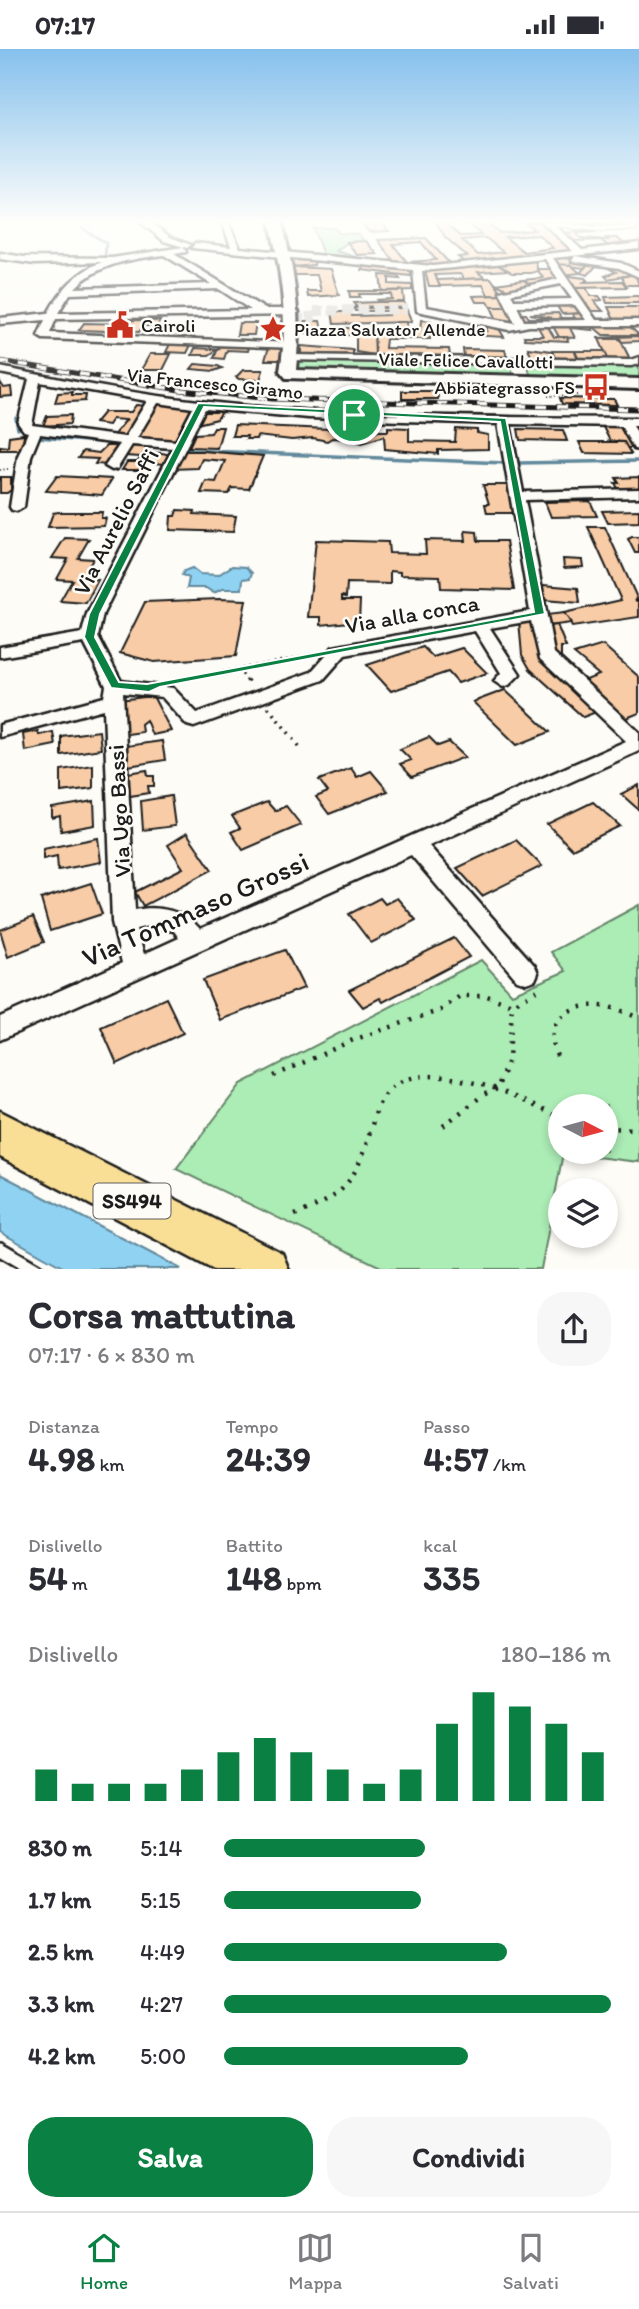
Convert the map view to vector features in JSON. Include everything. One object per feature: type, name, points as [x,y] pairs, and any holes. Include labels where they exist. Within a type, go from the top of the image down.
[{"type":"main road","name":"SS494","points":[[0,1133],[265,1269]]},
{"type":"street","points":[[78,279],[65,291],[51,316],[45,338],[293,344],[519,361],[631,363],[639,360]]},
{"type":"street","points":[[210,279],[217,287],[262,312]]},
{"type":"street","points":[[290,279],[294,312],[293,344]]},
{"type":"street","points":[[418,279],[421,309],[500,326],[639,323]]},
{"type":"street","points":[[521,325],[505,292],[562,281],[592,323]]},
{"type":"street","points":[[65,291],[217,287]]},
{"type":"street","points":[[509,303],[577,302]]},
{"type":"street","points":[[0,321],[51,316],[294,312]]},
{"type":"street","name":"Viale Felice Cavallotti","points":[[293,344],[288,371],[292,375],[639,384]]},
{"type":"street","points":[[519,361],[524,382]]},
{"type":"street","name":"Via Francesco Giramo","points":[[0,370],[201,405],[503,420],[632,422]]},
{"type":"street","points":[[35,378],[24,423],[36,430],[180,445]]},
{"type":"street","points":[[112,466],[155,399]]},
{"type":"street","name":"Via Aurelio Saffi","points":[[89,637],[95,614],[201,405]]},
{"type":"street","points":[[503,420],[546,655],[639,743]]},
{"type":"street","points":[[632,422],[639,446]]},
{"type":"street","points":[[17,507],[21,468],[28,454],[30,437],[36,430]]},
{"type":"street","points":[[519,496],[639,493]]},
{"type":"street","name":"Via alla conca","points":[[0,731],[114,693],[149,688],[167,692],[194,721],[317,676],[323,671],[328,659],[339,651],[481,627],[540,614]]},
{"type":"street","points":[[481,627],[511,674],[503,681]]},
{"type":"street","points":[[0,652],[89,637],[114,693]]},
{"type":"street","name":"Via Ugo Bassi","points":[[114,693],[124,922],[136,968]]},
{"type":"street","name":"Via Tommaso Grossi","points":[[0,1029],[639,743]]},
{"type":"street","points":[[414,844],[526,973]]},
{"type":"street","points":[[124,922],[148,917],[181,923],[196,941]]},
{"type":"lane","points":[[271,330],[293,344]]},
{"type":"lane","points":[[0,1249],[36,1269]]},
{"type":"path","points":[[548,397],[579,395]]},
{"type":"path","points":[[149,688],[156,684],[339,651]]},
{"type":"path","points":[[274,1076],[353,1040],[441,1010],[460,996],[487,996],[512,1005],[538,990],[526,973]]},
{"type":"path","points":[[443,1126],[483,1095],[497,1089],[509,1062],[512,1005]]},
{"type":"path","points":[[558,1056],[550,1045],[551,1026],[561,1015],[599,1005],[639,1018]]},
{"type":"path","points":[[295,1215],[328,1201],[342,1189],[367,1145],[384,1092],[393,1083],[406,1078],[432,1076],[465,1079],[497,1089],[548,1112]]},
{"type":"path","points":[[618,1128],[639,1129]]},
{"type":"green space","points":[[296,362],[510,363],[514,378],[296,370]]},
{"type":"green space","points":[[527,364],[639,366],[639,380],[531,377]]},
{"type":"green space","points":[[639,905],[639,1162],[618,1160],[618,1094],[548,1094],[548,1164],[561,1164],[558,1178],[548,1178],[548,1232],[541,1269],[385,1269],[176,1169],[241,1084],[481,960],[512,994],[566,971],[551,952]]},
{"type":"water","points":[[232,566],[246,567],[252,573],[250,578],[243,579],[242,589],[222,589],[214,593],[206,588],[187,588],[189,578],[182,575],[184,571],[192,568],[200,574],[218,575]]},
{"type":"water","points":[[0,1174],[181,1269],[66,1269],[0,1232]]},
{"type":"building","points":[[318,279],[334,279],[339,295],[308,297],[307,291],[321,291]]},
{"type":"building","points":[[380,279],[389,279],[389,284],[412,285],[412,290],[382,291]]},
{"type":"building","points":[[427,279],[437,279],[440,286],[429,286]]},
{"type":"building","points":[[492,279],[503,295],[488,295],[483,285],[440,286],[437,280]]},
{"type":"building","points":[[558,279],[559,280],[532,285],[523,280]]},
{"type":"building","points":[[564,279],[586,279],[584,282],[622,281],[627,287],[570,288]]},
{"type":"building","points":[[623,279],[637,279],[639,285],[626,285]]},
{"type":"building","points":[[523,280],[532,285],[509,290],[496,284]]},
{"type":"building","points":[[570,288],[586,288],[591,296],[599,296],[602,300],[594,301],[603,311],[586,311]]},
{"type":"building","points":[[349,291],[403,291],[404,302],[378,302],[377,300],[392,299],[391,294],[359,294],[360,297],[350,297]]},
{"type":"building","points":[[503,295],[508,307],[491,307],[488,302],[476,302],[473,296]]},
{"type":"building","points":[[639,296],[639,303],[607,303],[605,297]]},
{"type":"building","points":[[404,302],[406,308],[355,306],[354,303]]},
{"type":"building","points":[[555,303],[574,303],[583,313],[562,314]]},
{"type":"building","points":[[491,307],[508,307],[517,325],[499,324]]},
{"type":"building","points":[[608,307],[639,307],[639,322],[615,322]]},
{"type":"building","points":[[354,308],[406,308],[412,322],[334,324],[332,312],[351,312],[352,316],[389,315],[387,311],[355,311]]},
{"type":"building","points":[[558,313],[561,318],[575,318],[572,314],[583,313],[589,321],[522,322],[517,314],[526,314],[529,318],[552,318],[530,314]]},
{"type":"building","name":"Cairoli","points":[[132,320],[160,321],[157,326],[143,326],[139,332],[79,330],[84,323],[129,324]]},
{"type":"building","points":[[421,320],[431,321],[430,339],[386,339],[385,348],[449,349],[450,356],[375,355],[374,332],[397,332],[396,322],[406,322],[407,330],[420,330]]},
{"type":"building","points":[[304,321],[320,321],[322,329],[330,329],[330,332],[306,333]]},
{"type":"building","points":[[239,323],[256,323],[254,335],[237,335]]},
{"type":"building","points":[[471,323],[478,324],[475,331],[487,331],[486,324],[498,327],[504,337],[470,335],[467,330]]},
{"type":"building","points":[[589,323],[593,330],[570,328],[575,338],[559,337],[554,328],[538,324]]},
{"type":"building","points":[[589,323],[627,324],[639,335],[603,335]]},
{"type":"building","points":[[538,327],[548,327],[554,337],[567,337],[568,341],[525,339],[524,336],[543,336]]},
{"type":"building","points":[[330,328],[362,328],[362,332],[374,332],[375,355],[356,352],[356,335],[330,335]]},
{"type":"building","points":[[639,336],[639,341],[622,342],[620,339],[597,338]]},
{"type":"building","points":[[599,339],[620,339],[630,359],[608,359]]},
{"type":"building","points":[[170,344],[191,345],[187,353],[166,352]]},
{"type":"building","points":[[219,346],[249,347],[248,351],[227,350],[224,359],[214,358]]},
{"type":"building","points":[[301,346],[353,350],[353,355],[301,354]]},
{"type":"building","points":[[269,347],[286,348],[283,360],[265,360]]},
{"type":"building","points":[[195,348],[218,349],[209,355],[192,355]]},
{"type":"building","points":[[528,348],[552,351],[555,358],[532,358]]},
{"type":"building","points":[[463,349],[505,350],[507,357],[464,357]]},
{"type":"building","points":[[552,351],[575,351],[578,358],[555,358]]},
{"type":"building","points":[[575,351],[605,351],[608,359],[578,358]]},
{"type":"building","points":[[150,354],[171,354],[163,370],[141,370]]},
{"type":"building","points":[[195,364],[222,368],[214,371],[191,369]]},
{"type":"building","points":[[243,370],[263,370],[260,380],[236,377]]},
{"type":"building","points":[[0,382],[4,388],[11,387],[12,396],[0,397]]},
{"type":"building","points":[[402,391],[437,391],[438,399],[402,399]]},
{"type":"building","points":[[72,392],[72,395],[86,395],[85,401],[55,403],[58,393]]},
{"type":"building","points":[[560,398],[614,399],[617,405],[562,404]]},
{"type":"building","points":[[158,404],[195,408],[177,441],[137,437]]},
{"type":"building","points":[[136,405],[148,406],[127,438],[112,437],[126,420],[112,419],[108,425],[95,423],[104,412],[131,412]]},
{"type":"building","points":[[202,412],[222,412],[217,419],[197,424]]},
{"type":"building","points":[[71,415],[70,424],[43,426],[47,416]]},
{"type":"building","points":[[235,425],[377,431],[388,431],[388,427],[409,428],[409,441],[455,442],[456,429],[477,430],[477,433],[488,435],[488,449],[438,450],[438,454],[385,449],[384,436],[362,443],[332,438],[327,441],[257,436],[256,439],[246,439],[247,436],[232,436]]},
{"type":"building","points":[[214,427],[223,427],[217,448],[189,447],[195,434],[211,433]]},
{"type":"building","points":[[603,427],[622,427],[633,448],[626,448],[624,442],[610,441]]},
{"type":"building","points":[[518,429],[563,430],[567,441],[520,440]]},
{"type":"building","points":[[24,434],[22,450],[0,450],[0,446],[8,447],[9,436]]},
{"type":"building","points":[[579,442],[624,442],[631,454],[584,453]]},
{"type":"building","points":[[106,446],[120,446],[108,465],[95,464],[98,459],[78,458],[83,451],[99,453]]},
{"type":"building","points":[[132,446],[148,447],[141,457],[125,456]]},
{"type":"building","points":[[181,451],[263,456],[249,489],[232,488],[229,494],[201,493],[206,481],[216,482],[225,461],[202,459],[198,468],[172,469]]},
{"type":"building","points":[[147,452],[171,455],[165,464],[137,462]]},
{"type":"building","points":[[127,462],[143,462],[139,470],[122,470]]},
{"type":"building","points":[[57,476],[112,479],[102,495],[46,491]]},
{"type":"building","points":[[0,477],[11,477],[11,490],[7,493],[0,493]]},
{"type":"building","points":[[639,477],[639,490],[619,490],[615,483],[619,483],[616,478]]},
{"type":"building","points":[[483,485],[512,485],[518,513],[487,513],[485,504],[489,504]]},
{"type":"building","points":[[590,501],[597,516],[551,517],[545,502]]},
{"type":"building","points":[[177,510],[195,511],[194,514],[236,516],[233,532],[170,530],[171,516],[175,516]]},
{"type":"building","points":[[639,510],[639,522],[608,523],[602,511]]},
{"type":"building","points":[[102,512],[101,518],[106,518],[104,526],[48,527],[53,513]]},
{"type":"building","points":[[588,527],[605,527],[638,600],[635,600],[639,602],[639,617],[572,627],[564,613],[621,600]]},
{"type":"building","points":[[465,531],[477,532],[478,541],[506,541],[514,590],[441,588],[440,576],[400,575],[400,572],[390,571],[390,584],[347,583],[346,597],[342,596],[342,600],[360,600],[359,621],[321,625],[321,617],[308,617],[316,540],[388,542],[389,553],[426,554],[425,540],[466,541]]},
{"type":"building","points":[[639,537],[639,553],[635,553],[628,539]]},
{"type":"building","points":[[65,538],[89,539],[78,558],[93,559],[82,579],[98,580],[86,603],[60,601],[72,580],[57,579],[68,559],[52,558]]},
{"type":"building","points":[[563,559],[582,560],[583,567],[564,568]]},
{"type":"building","points":[[543,585],[578,588],[580,603],[544,600]]},
{"type":"building","points":[[246,600],[236,656],[154,662],[120,653],[145,602]]},
{"type":"building","points":[[564,613],[571,623],[549,626],[546,615]]},
{"type":"building","points":[[536,617],[551,669],[599,711],[583,717],[530,669],[522,655],[519,621]]},
{"type":"building","points":[[557,625],[566,647],[561,647],[561,656],[554,656],[549,626]]},
{"type":"building","points":[[603,645],[639,677],[639,713],[624,719],[581,682],[599,675],[574,654]]},
{"type":"building","points":[[423,647],[433,657],[462,648],[487,673],[458,683],[448,672],[391,691],[367,665]]},
{"type":"building","points":[[505,690],[550,732],[517,745],[473,702]]},
{"type":"building","points":[[153,696],[171,731],[152,735],[146,720],[141,724],[142,732],[120,735],[119,700]]},
{"type":"building","points":[[38,731],[39,735],[53,732],[55,745],[25,751],[23,734]]},
{"type":"building","points":[[99,731],[101,749],[61,755],[61,736]]},
{"type":"building","points":[[429,737],[438,746],[449,742],[465,757],[412,777],[400,764],[411,760],[400,749]]},
{"type":"building","points":[[162,741],[165,760],[128,766],[126,746]]},
{"type":"building","points":[[93,765],[93,788],[61,792],[61,770]]},
{"type":"building","points":[[351,768],[357,777],[371,771],[388,791],[329,814],[316,797],[328,792],[319,780]]},
{"type":"building","points":[[147,770],[148,776],[154,776],[154,786],[148,786],[149,793],[130,796],[128,773]]},
{"type":"building","points":[[639,785],[639,810],[621,794]]},
{"type":"building","points":[[171,796],[175,826],[143,830],[141,801]]},
{"type":"building","points":[[94,801],[95,825],[61,831],[60,816],[52,818],[52,808]]},
{"type":"building","points":[[267,802],[275,811],[286,806],[301,825],[243,850],[231,832],[240,828],[232,816]]},
{"type":"building","points":[[593,802],[620,826],[572,849],[547,824]]},
{"type":"building","points":[[187,833],[212,870],[143,906],[135,892],[183,868],[168,845]]},
{"type":"building","points":[[98,838],[101,862],[58,870],[57,856],[43,859],[43,849]]},
{"type":"building","points":[[516,840],[542,866],[482,896],[457,868]]},
{"type":"building","points":[[91,883],[102,914],[50,931],[41,899]]},
{"type":"building","points":[[380,898],[385,904],[397,898],[416,920],[371,943],[349,914]]},
{"type":"building","points":[[33,917],[44,942],[8,957],[0,930]]},
{"type":"building","points":[[454,938],[469,957],[383,1002],[380,998],[363,1007],[349,990]]},
{"type":"building","points":[[285,950],[304,988],[220,1020],[203,980]]},
{"type":"building","points":[[166,998],[183,1033],[117,1064],[101,1027]]},
{"type":"waterway","points":[[16,418],[18,429]]},
{"type":"waterway","points":[[38,437],[124,444]]},
{"type":"waterway","points":[[131,445],[173,449]]},
{"type":"waterway","points":[[184,450],[505,463]]},
{"type":"waterway","points":[[518,463],[639,461]]},
{"type":"tunnel","points":[[294,319],[311,319],[310,311],[407,309]]},
{"type":"railway","points":[[0,361],[180,390],[273,399],[639,409]]},
{"type":"place","name":"Cairoli","points":[[120,325]]},
{"type":"place","name":"Piazza Salvator Allende","points":[[273,329]]},
{"type":"place","name":"Abbiategrasso FS","points":[[596,387]]},
{"type":"route","points":[[201,405],[354,415],[503,420],[540,614],[481,627],[156,684],[149,688],[116,686],[89,637],[95,614],[126,558],[161,479],[201,405]]}]
